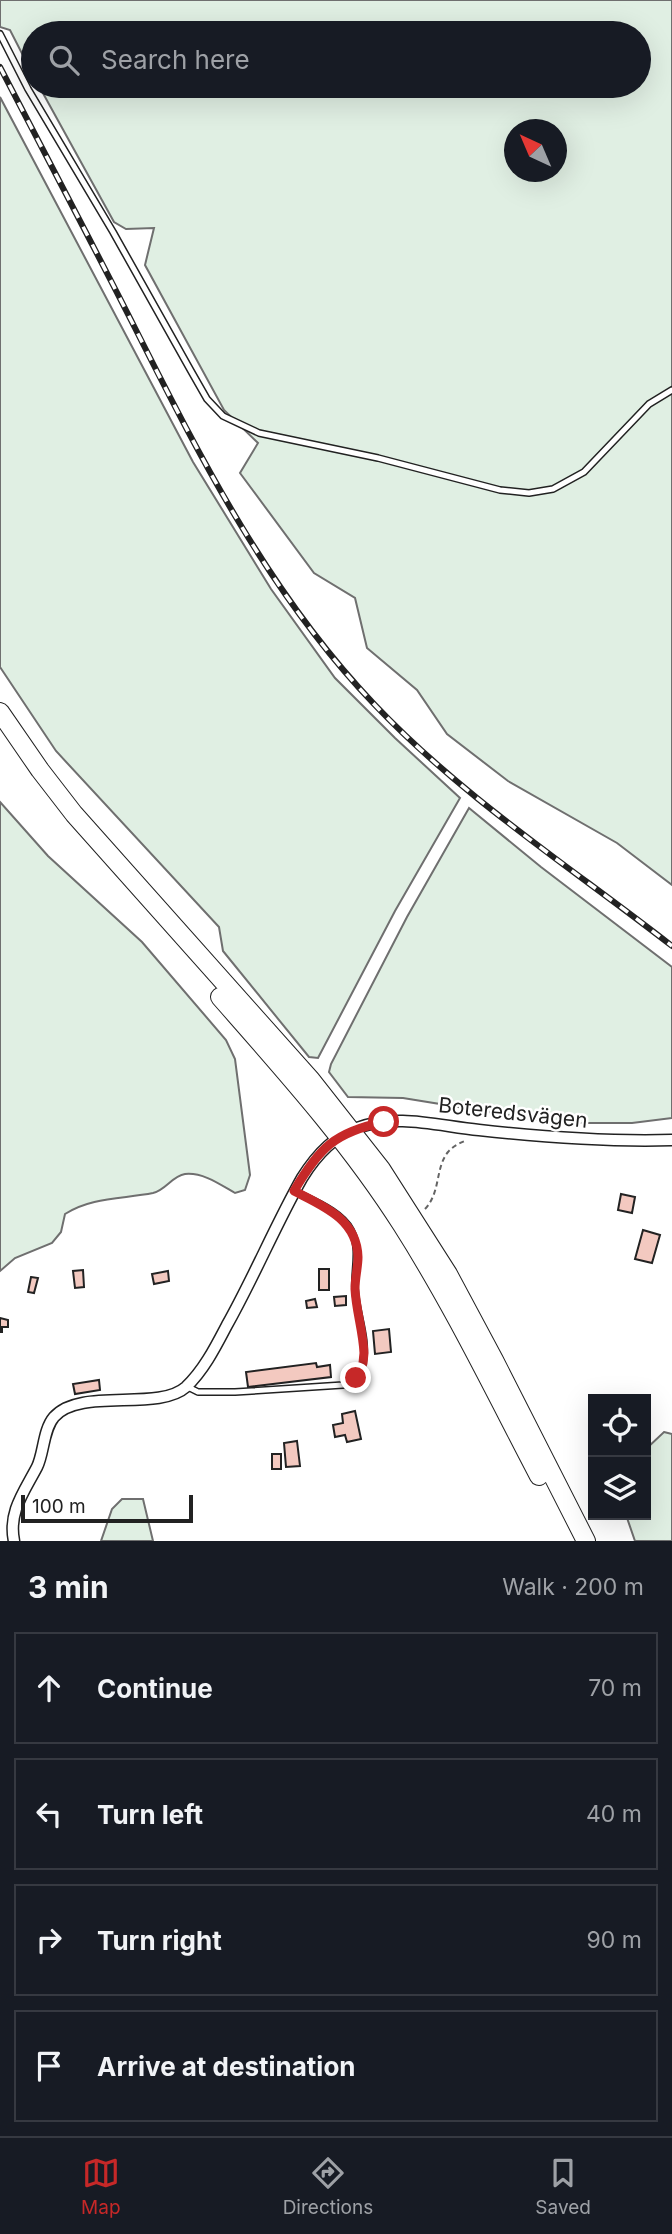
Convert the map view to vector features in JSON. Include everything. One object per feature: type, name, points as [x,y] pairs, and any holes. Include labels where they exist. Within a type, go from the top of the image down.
[{"type":"highway","points":[[0,712],[74,814],[311,1080],[435,1281],[573,1541]]},
{"type":"highway","points":[[0,730],[66,821],[346,1133],[414,1218],[494,1360],[586,1541]]},
{"type":"street","name":"Boteredsvägen","points":[[346,1133],[403,1120],[585,1140],[672,1140]]},
{"type":"street","points":[[13,1541],[11,1528],[16,1505],[39,1463],[51,1420],[63,1409],[86,1403],[168,1395],[187,1386],[212,1354],[294,1191],[311,1164],[346,1133]]},
{"type":"lane","points":[[0,34],[21,77]]},
{"type":"lane","points":[[32,98],[113,232],[207,399],[223,416],[259,433],[378,458],[500,490],[529,492],[553,489],[584,471],[649,404],[672,390]]},
{"type":"lane","points":[[187,1386],[198,1392],[234,1392],[343,1385],[350,1383],[360,1369],[363,1363],[363,1334],[356,1298],[358,1258],[351,1228],[341,1218],[294,1191]]},
{"type":"green space","points":[[0,0],[672,0],[672,885],[617,843],[508,781],[447,734],[417,690],[367,648],[355,598],[314,573],[240,473],[258,443],[224,410],[145,265],[154,228],[126,229],[114,222],[46,98],[651,98],[651,21],[21,21],[21,52],[10,30],[0,27]]},
{"type":"green space","points":[[0,97],[193,462],[271,589],[335,678],[460,798],[395,911],[318,1058],[309,1057],[223,951],[219,927],[56,751],[0,667]]},
{"type":"green space","points":[[0,802],[48,856],[142,942],[226,1040],[235,1059],[250,1175],[245,1190],[235,1193],[205,1177],[185,1174],[153,1193],[108,1199],[75,1208],[65,1214],[61,1232],[52,1243],[15,1258],[0,1271]]},
{"type":"green space","points":[[469,808],[672,967],[672,1118],[632,1123],[557,1123],[403,1098],[348,1097],[329,1072],[407,917]]},
{"type":"green space","points":[[664,1432],[672,1434],[672,1541],[635,1541],[628,1520],[651,1520],[651,1444]]},
{"type":"green space","points":[[122,1499],[143,1499],[153,1541],[101,1541],[112,1509]]},
{"type":"building","points":[[621,1194],[635,1197],[632,1213],[618,1210]]},
{"type":"building","points":[[643,1230],[660,1235],[652,1263],[635,1259]]},
{"type":"building","points":[[319,1269],[329,1269],[329,1290],[319,1290]]},
{"type":"building","points":[[83,1270],[84,1287],[75,1288],[73,1271]]},
{"type":"building","points":[[168,1271],[169,1281],[154,1284],[152,1274]]},
{"type":"building","points":[[31,1277],[38,1278],[34,1293],[28,1292]]},
{"type":"building","points":[[346,1296],[346,1305],[335,1306],[334,1297]]},
{"type":"building","points":[[315,1299],[317,1307],[307,1308],[306,1301]]},
{"type":"building","points":[[0,1318],[8,1320],[8,1327],[2,1327],[2,1332],[0,1332]]},
{"type":"building","points":[[389,1329],[391,1352],[375,1354],[373,1331]]},
{"type":"building","points":[[316,1363],[317,1367],[330,1365],[331,1377],[248,1387],[246,1372]]},
{"type":"building","points":[[99,1380],[100,1390],[75,1394],[73,1384]]},
{"type":"building","points":[[355,1411],[361,1439],[347,1442],[345,1435],[335,1437],[333,1425],[343,1423],[342,1414]]},
{"type":"building","points":[[297,1441],[300,1466],[286,1467],[284,1443]]},
{"type":"building","points":[[272,1454],[281,1454],[281,1469],[272,1469]]},
{"type":"railway","points":[[0,67],[186,428],[241,525],[302,618],[374,704],[444,770],[518,831],[672,946]]},
{"type":"route","points":[[356,1378],[364,1353],[355,1289],[357,1246],[351,1228],[341,1218],[294,1191],[311,1164],[334,1140],[358,1127],[384,1122]]}]
